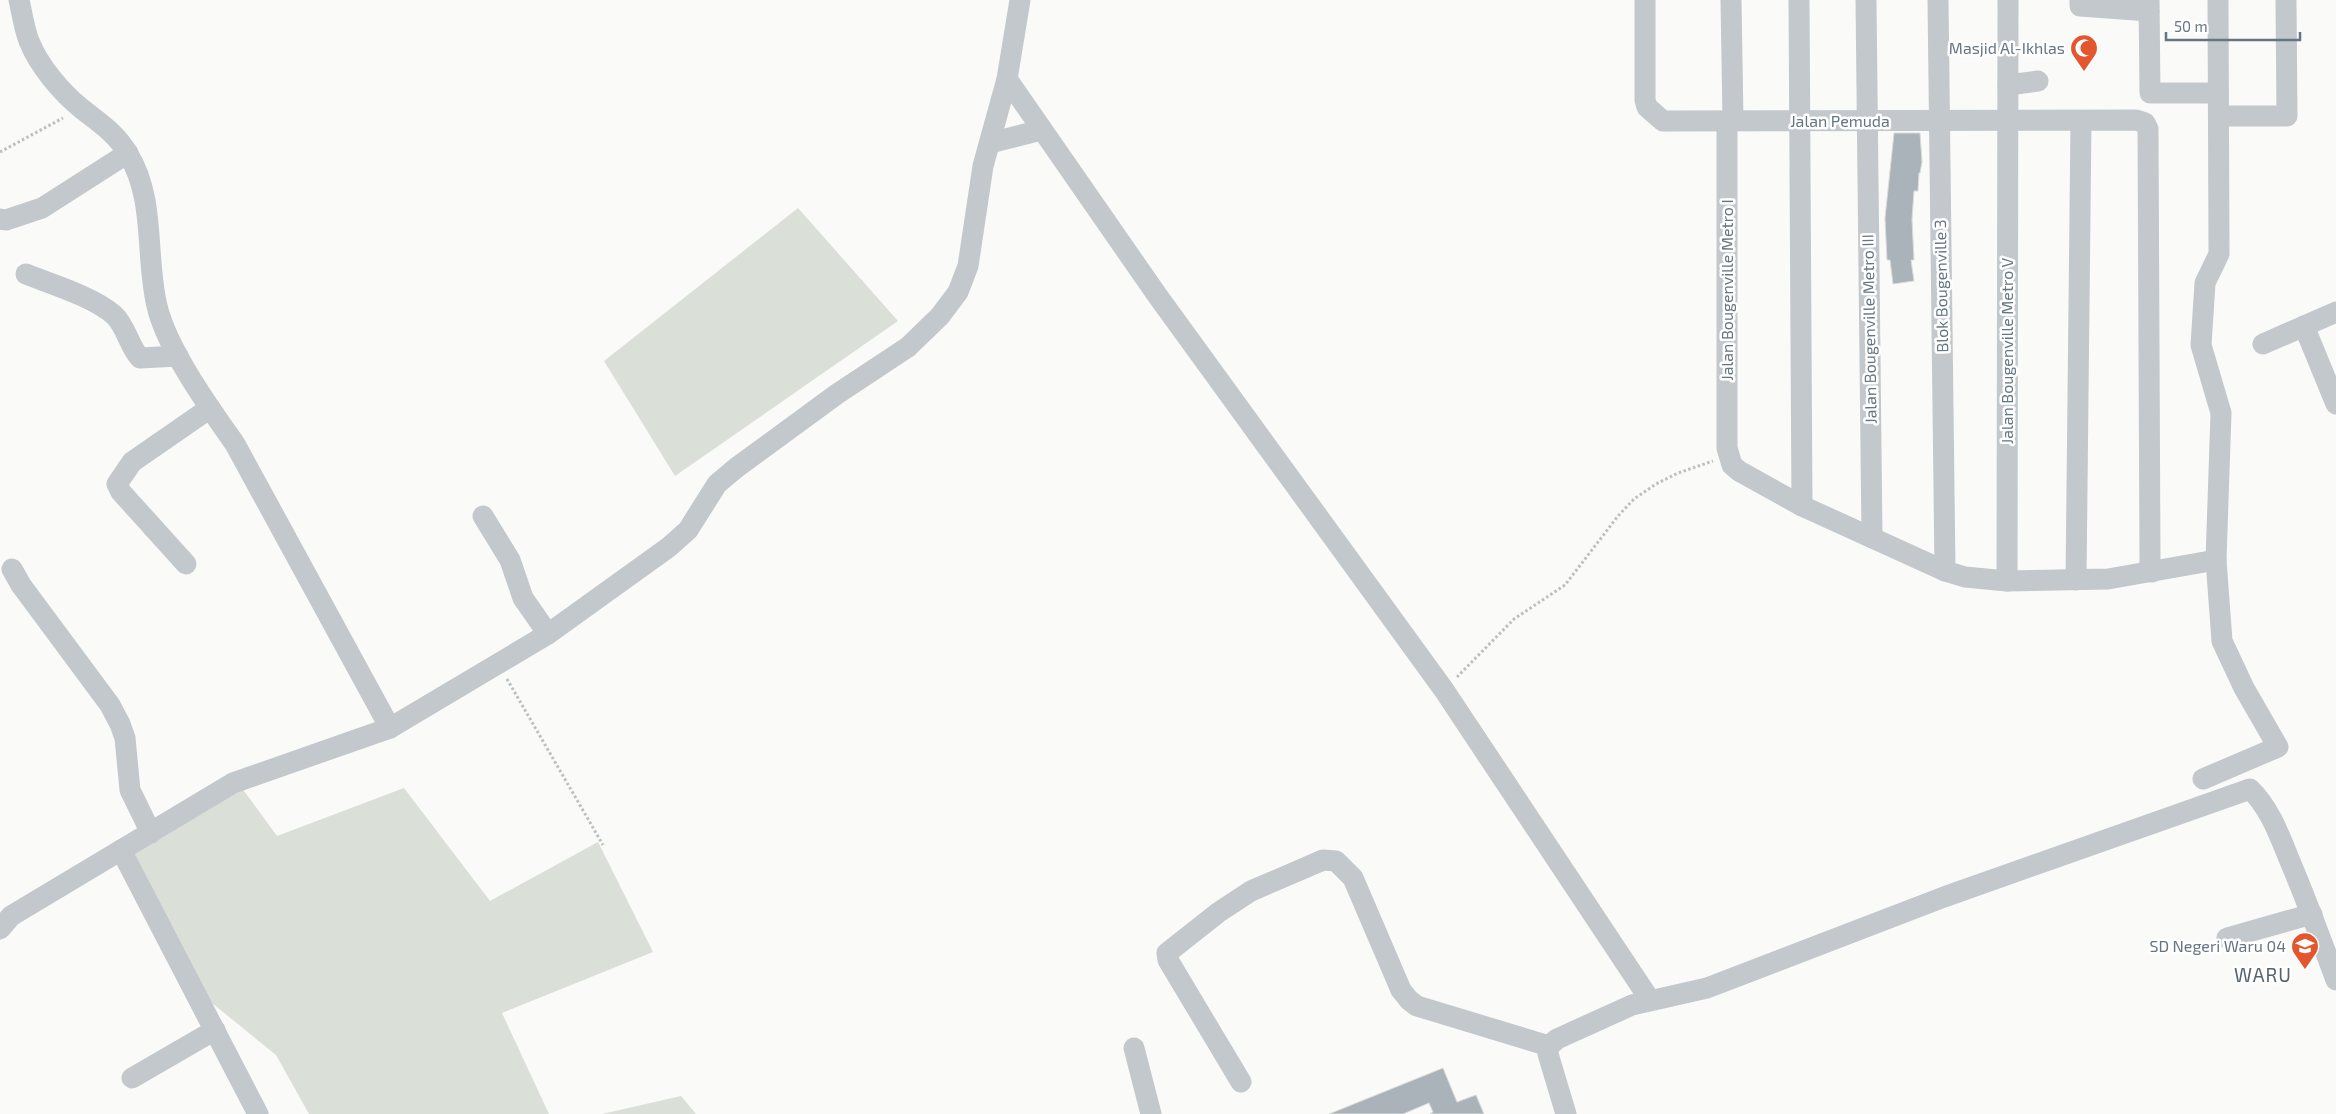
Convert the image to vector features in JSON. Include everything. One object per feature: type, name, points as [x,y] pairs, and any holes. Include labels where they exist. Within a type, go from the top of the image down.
[{"type":"street","points":[[19,0],[29,40],[40,61],[54,80],[81,108],[115,134],[139,172],[144,196],[157,305],[165,328],[178,356],[210,408],[236,444],[390,728]]},
{"type":"street","points":[[1,924],[11,916],[233,783],[390,728],[548,634],[669,548],[688,530],[717,484],[736,468],[837,394],[908,347],[940,316],[958,292],[968,266],[981,182],[1006,79],[1020,0]]},
{"type":"street","name":"Jalan Pemuda","points":[[1644,0],[1645,100],[1647,107],[1663,121],[2136,120],[2145,124],[2148,129],[2150,563],[2152,572]]},
{"type":"street","name":"Jalan Bougenville Metro I","points":[[1729,458],[1727,448],[1730,0]]},
{"type":"street","points":[[1799,0],[1802,506]]},
{"type":"street","name":"Jalan Bougenville Metro III","points":[[1866,0],[1872,538]]},
{"type":"street","name":"Blok Bougenville 3","points":[[1938,0],[1945,571]]},
{"type":"street","name":"Jalan Bougenville Metro V","points":[[2007,581],[2008,0]]},
{"type":"street","points":[[2080,0],[2080,6],[2149,5],[2150,93],[2218,93]]},
{"type":"street","points":[[2203,779],[2278,747],[2244,688],[2222,641],[2216,560],[2221,413],[2201,345],[2205,283],[2219,254],[2218,0]]},
{"type":"street","points":[[2219,116],[2286,116],[2286,0]]},
{"type":"street","points":[[1006,79],[1444,690],[1650,1000]]},
{"type":"street","points":[[2008,85],[2038,81]]},
{"type":"street","points":[[2076,580],[2081,120]]},
{"type":"street","points":[[990,143],[1041,130]]},
{"type":"street","points":[[0,219],[6,220],[42,208],[128,153]]},
{"type":"street","points":[[26,274],[79,295],[115,316],[133,350],[140,358],[178,356]]},
{"type":"street","points":[[2263,344],[2336,312]]},
{"type":"street","points":[[2304,326],[2336,404]]},
{"type":"street","points":[[186,564],[117,484],[132,462],[210,408]]},
{"type":"street","points":[[1729,458],[1732,465],[1740,471],[1802,506],[1945,571],[1965,577],[2007,581],[2108,579],[2216,560]]},
{"type":"street","points":[[482,516],[510,560],[523,598],[548,634]]},
{"type":"street","points":[[12,569],[21,585],[110,704],[120,724],[126,747],[130,790],[151,832]]},
{"type":"street","points":[[1566,1114],[1548,1054],[1549,1046],[1557,1038],[1650,1000],[1707,988],[1944,897],[2250,790],[2257,796],[2276,827],[2312,914],[2336,980]]},
{"type":"street","points":[[121,850],[258,1114]]},
{"type":"street","points":[[1241,1082],[1168,960],[1167,953],[1219,912],[1251,891],[1324,860],[1336,861],[1353,878],[1401,990],[1409,1000],[1417,1006],[1549,1046]]},
{"type":"street","points":[[2227,938],[2312,914]]},
{"type":"street","points":[[132,1078],[215,1030]]},
{"type":"street","points":[[1134,1048],[1151,1114]]},
{"type":"path","points":[[0,152],[81,108]]},
{"type":"path","points":[[1444,690],[1514,619],[1565,585],[1618,516],[1634,499],[1656,484],[1678,473],[1729,458]]},
{"type":"path","points":[[498,663],[603,844]]},
{"type":"shaded area","points":[[798,208],[898,321],[675,476],[604,361]]},
{"type":"shaded area","points":[[239,784],[277,836],[404,788],[490,901],[598,842],[653,952],[502,1013],[549,1114],[309,1114],[276,1055],[175,973],[114,857]]},
{"type":"shaded area","points":[[681,1096],[696,1114],[602,1114]]},
{"type":"building","points":[[1894,133],[1920,133],[1922,162],[1918,191],[1914,191],[1912,219],[1914,260],[1911,260],[1914,281],[1893,284],[1890,260],[1887,260],[1885,218]]},
{"type":"building","points":[[1443,1068],[1457,1102],[1476,1095],[1484,1114],[1430,1114],[1433,1112],[1429,1103],[1403,1114],[1329,1114]]},
{"type":"place","name":"Masjid Al-Ikhlas","points":[[2084,72]]},
{"type":"place","name":"SD Negeri Waru 04","points":[[2305,970]]},
{"type":"district","name":"WARU","points":[[2263,975]]}]
